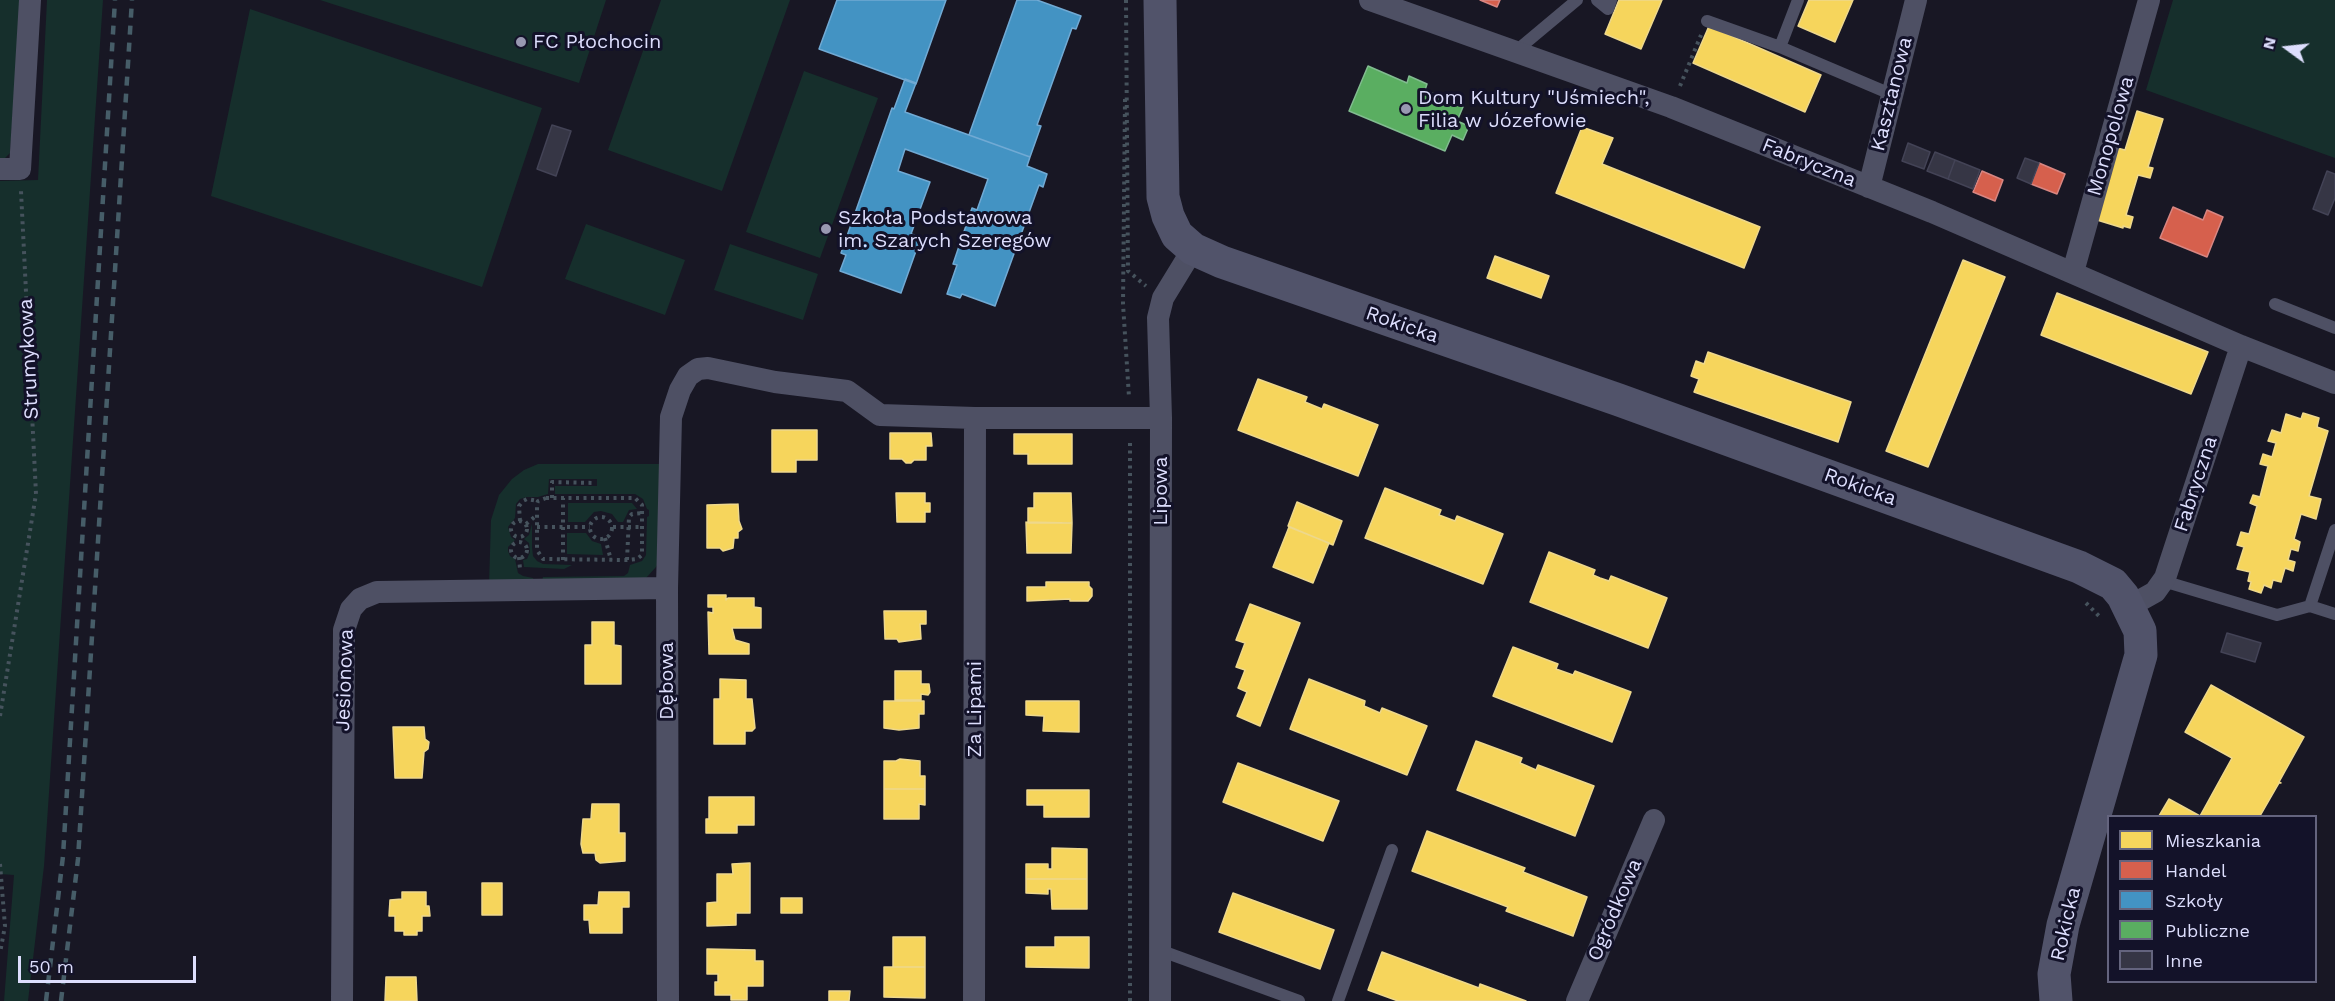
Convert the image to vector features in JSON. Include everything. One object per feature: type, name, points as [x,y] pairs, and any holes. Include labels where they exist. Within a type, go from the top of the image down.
[{"type":"main road","points":[[1160,0],[1163,197],[1176,235],[1193,249]]},
{"type":"main road","name":"Rokicka","points":[[1193,249],[1222,262],[1608,397],[2079,567],[2113,584],[2116,613],[2140,631],[2141,655],[2063,925],[2055,974],[2056,1001]]},
{"type":"street","points":[[10,169],[30,0]]},
{"type":"street","name":"Fabryczna","points":[[1370,0],[1408,6],[1516,51],[1671,108],[2073,272],[2241,346],[2335,382]]},
{"type":"street","name":"Kasztanowa","points":[[1869,187],[1916,0]]},
{"type":"street","name":"Monopolowa","points":[[2073,272],[2149,0]]},
{"type":"street","name":"Lipowa","points":[[1160,1001],[1161,418],[1158,318],[1166,292],[1193,249]]},
{"type":"street","name":"Fabryczna","points":[[2163,581],[2241,346]]},
{"type":"street","name":"Dębowa","points":[[668,1001],[667,588],[671,417],[680,390],[688,376],[698,369],[708,369],[775,382],[848,391],[880,415],[975,418]]},
{"type":"street","points":[[975,418],[1161,418]]},
{"type":"street","name":"Za Lipami","points":[[974,1001],[975,418]]},
{"type":"street","points":[[2116,613],[2155,592],[2163,581]]},
{"type":"street","name":"Jesionowa","points":[[342,1001],[344,630],[351,609],[360,599],[377,592],[667,588]]},
{"type":"street","name":"Ogródkowa","points":[[1577,1001],[1654,819]]},
{"type":"lane","points":[[1516,51],[1577,0]]},
{"type":"lane","points":[[1597,0],[1608,9],[1611,0]]},
{"type":"lane","points":[[1780,47],[1798,0]]},
{"type":"lane","points":[[1707,21],[1780,47],[1893,94]]},
{"type":"lane","points":[[2275,304],[2335,328]]},
{"type":"lane","points":[[2310,606],[2335,530]]},
{"type":"lane","points":[[2163,581],[2277,615],[2310,606],[2335,614]]},
{"type":"lane","points":[[1338,1001],[1392,850]]},
{"type":"lane","points":[[1159,950],[1299,1001]]},
{"type":"path","points":[[1126,0],[1128,272],[1143,285],[1166,292]]},
{"type":"path","points":[[1126,0],[1124,304],[1130,418],[1130,1001]]},
{"type":"path","points":[[1671,108],[1707,21]]},
{"type":"path","name":"Strumykowa","points":[[0,716],[36,494],[10,169]]},
{"type":"path","points":[[552,498],[552,482],[596,483]]},
{"type":"path","points":[[520,521],[519,506],[527,499],[538,501],[552,498],[635,498],[646,513],[642,555],[637,559],[627,560],[543,559],[537,550],[538,501]]},
{"type":"path","points":[[563,498],[563,560]]},
{"type":"path","points":[[627,566],[629,517],[632,514],[646,513]]},
{"type":"path","points":[[525,524],[537,515]]},
{"type":"path","points":[[606,538],[595,537],[590,527],[592,520],[605,517],[613,527]]},
{"type":"path","points":[[525,524],[520,521],[514,523],[512,528],[512,532],[519,539],[524,544],[526,549],[524,555],[519,557],[515,556],[511,549],[515,542],[519,539],[526,533],[525,524]]},
{"type":"path","points":[[537,527],[590,527]]},
{"type":"path","points":[[613,527],[643,528]]},
{"type":"path","points":[[606,538],[613,527]]},
{"type":"path","points":[[606,538],[612,560]]},
{"type":"path","points":[[2081,599],[2116,613]]},
{"type":"path","points":[[0,864],[5,926],[0,953]]},
{"type":"green space","points":[[0,0],[21,0],[10,153],[0,163]]},
{"type":"green space","points":[[47,0],[103,0],[44,866],[28,1001],[4,1001],[14,875],[0,874],[0,181],[38,180]]},
{"type":"green space","name":"FC Płochocin","points":[[320,0],[606,0],[579,83]]},
{"type":"green space","points":[[661,0],[790,0],[722,191],[608,150]]},
{"type":"green space","points":[[2173,0],[2335,0],[2335,158],[2146,90]]},
{"type":"green space","points":[[250,9],[542,108],[482,287],[211,196]]},
{"type":"green space","points":[[804,71],[878,98],[820,258],[746,232]]},
{"type":"green space","points":[[586,224],[685,260],[665,315],[565,279]]},
{"type":"green space","points":[[730,244],[818,274],[803,320],[714,290]]},
{"type":"green space","points":[[538,464],[661,464],[660,559],[646,578],[541,585],[543,577],[624,576],[628,573],[630,565],[642,561],[646,555],[647,517],[649,516],[649,510],[643,499],[635,494],[555,494],[555,486],[597,486],[597,479],[549,479],[548,494],[520,499],[516,504],[515,518],[508,527],[511,537],[515,540],[508,547],[508,551],[515,559],[518,573],[533,578],[534,581],[489,585],[491,520],[499,495],[512,479]]},
{"type":"green space","points":[[568,503],[632,503],[637,509],[629,510],[623,522],[618,522],[612,514],[601,511],[594,512],[585,522],[568,522]]},
{"type":"green space","points":[[532,524],[533,556],[537,561],[543,564],[572,565],[564,569],[524,567],[523,560],[527,559],[530,552],[529,543],[524,539],[529,535]]},
{"type":"green space","points":[[567,533],[586,533],[592,541],[601,544],[603,555],[567,554]]},
{"type":"building: Mieszkania","points":[[1619,0],[1662,0],[1641,49],[1605,34]]},
{"type":"building: Mieszkania","points":[[1809,0],[1853,0],[1835,42],[1798,26]]},
{"type":"building: Mieszkania","points":[[1709,26],[1821,75],[1805,112],[1693,63]]},
{"type":"building: Mieszkania","points":[[2137,111],[2163,119],[2148,167],[2153,168],[2150,178],[2138,175],[2126,215],[2133,217],[2130,228],[2123,226],[2123,228],[2097,220],[2117,148],[2125,150]]},
{"type":"building: Mieszkania","points":[[1582,127],[1613,138],[1602,164],[1760,227],[1744,268],[1556,193]]},
{"type":"building: Mieszkania","points":[[1495,256],[1549,276],[1541,298],[1487,278]]},
{"type":"building: Mieszkania","points":[[1963,260],[2005,277],[1928,467],[1886,451]]},
{"type":"building: Mieszkania","points":[[2057,293],[2208,352],[2191,394],[2041,335]]},
{"type":"building: Mieszkania","points":[[1708,352],[1851,402],[1838,442],[1694,392],[1699,379],[1691,376],[1696,361],[1704,364]]},
{"type":"building: Mieszkania","points":[[1258,379],[1307,397],[1305,402],[1322,409],[1324,404],[1378,425],[1358,476],[1238,430]]},
{"type":"building: Mieszkania","points":[[2303,413],[2319,418],[2317,427],[2328,431],[2309,496],[2321,499],[2316,519],[2301,514],[2294,539],[2300,542],[2298,551],[2291,549],[2288,560],[2295,562],[2293,571],[2285,568],[2281,582],[2273,580],[2271,588],[2264,585],[2261,593],[2249,589],[2250,572],[2237,569],[2244,547],[2237,545],[2241,532],[2249,534],[2257,506],[2250,503],[2253,495],[2260,497],[2268,466],[2260,464],[2263,454],[2272,457],[2276,443],[2268,441],[2272,430],[2281,433],[2286,414],[2301,419]]},
{"type":"building: Mieszkania","points":[[772,430],[817,430],[817,460],[796,460],[796,472],[772,472]]},
{"type":"building: Mieszkania","points":[[890,433],[931,433],[932,446],[926,446],[926,460],[906,463],[902,459],[890,459]]},
{"type":"building: Mieszkania","points":[[1014,434],[1072,434],[1072,464],[1028,464],[1028,454],[1014,454]]},
{"type":"building: Mieszkania","points":[[1385,488],[1441,510],[1439,515],[1455,521],[1457,516],[1503,534],[1483,584],[1365,538]]},
{"type":"building: Mieszkania","points":[[896,493],[925,493],[925,503],[930,503],[930,512],[925,512],[925,522],[897,522]]},
{"type":"building: Mieszkania","points":[[1034,493],[1071,493],[1072,523],[1028,523],[1028,508],[1034,508]]},
{"type":"building: Mieszkania","points":[[1297,502],[1342,521],[1333,545],[1288,526]]},
{"type":"building: Mieszkania","points":[[738,504],[742,529],[738,532],[738,538],[734,538],[733,548],[723,551],[720,548],[707,548],[707,505]]},
{"type":"building: Mieszkania","points":[[1026,522],[1072,523],[1071,553],[1027,553]]},
{"type":"building: Mieszkania","points":[[1289,527],[1329,543],[1313,583],[1273,567]]},
{"type":"building: Mieszkania","points":[[1549,552],[1595,570],[1593,575],[1600,578],[1609,581],[1611,576],[1667,598],[1648,648],[1530,602]]},
{"type":"building: Mieszkania","points":[[1046,582],[1089,582],[1092,596],[1088,601],[1070,601],[1070,599],[1027,601],[1027,587],[1046,587]]},
{"type":"building: Mieszkania","points":[[708,595],[726,595],[726,600],[728,598],[754,598],[754,607],[761,608],[761,628],[732,628],[735,640],[749,644],[749,654],[709,654],[708,612],[713,613],[713,607],[708,607]]},
{"type":"building: Mieszkania","points":[[1250,604],[1300,623],[1260,726],[1237,716],[1247,692],[1238,688],[1245,670],[1236,667],[1245,643],[1236,640]]},
{"type":"building: Mieszkania","points":[[884,611],[926,611],[926,624],[920,624],[921,639],[899,642],[897,639],[885,639]]},
{"type":"building: Mieszkania","points":[[592,622],[614,622],[614,645],[621,646],[621,684],[585,684],[585,645],[592,645]]},
{"type":"building: Mieszkania","points":[[1513,647],[1558,664],[1556,669],[1573,675],[1575,671],[1631,692],[1612,742],[1493,696]]},
{"type":"building: Mieszkania","points":[[895,671],[921,671],[921,684],[929,684],[930,692],[928,695],[921,694],[921,700],[895,700]]},
{"type":"building: Mieszkania","points":[[720,679],[746,680],[746,699],[752,699],[755,728],[752,731],[745,731],[745,744],[714,744],[714,699],[720,699]]},
{"type":"building: Mieszkania","points":[[1309,679],[1365,701],[1364,706],[1380,713],[1382,708],[1427,726],[1407,775],[1290,729]]},
{"type":"building: Mieszkania","points":[[2211,685],[2304,737],[2261,815],[2201,815],[2232,758],[2185,732]]},
{"type":"building: Mieszkania","points":[[884,701],[924,701],[924,714],[919,714],[919,728],[899,730],[884,728]]},
{"type":"building: Mieszkania","points":[[1026,701],[1079,701],[1079,732],[1043,731],[1044,716],[1026,715]]},
{"type":"building: Mieszkania","points":[[393,727],[424,727],[425,739],[429,742],[428,749],[424,752],[422,778],[395,778]]},
{"type":"building: Mieszkania","points":[[1476,741],[1522,758],[1520,763],[1536,770],[1538,765],[1594,786],[1575,836],[1457,790]]},
{"type":"building: Mieszkania","points":[[900,759],[920,761],[920,776],[925,776],[925,789],[884,789],[884,761]]},
{"type":"building: Mieszkania","points":[[1238,763],[1339,801],[1323,841],[1223,802]]},
{"type":"building: Mieszkania","points":[[884,789],[925,789],[925,805],[919,804],[919,819],[884,819]]},
{"type":"building: Mieszkania","points":[[1027,790],[1089,790],[1089,817],[1044,817],[1044,805],[1027,805]]},
{"type":"building: Mieszkania","points":[[709,797],[754,797],[754,825],[737,825],[737,833],[706,833],[706,819],[709,819]]},
{"type":"building: Mieszkania","points":[[2169,799],[2198,815],[2160,815]]},
{"type":"building: Mieszkania","points":[[592,804],[619,804],[619,833],[625,833],[625,861],[600,863],[596,860],[595,853],[583,853],[581,844],[583,819],[591,819]]},
{"type":"building: Mieszkania","points":[[1427,831],[1525,868],[1523,872],[1587,897],[1573,936],[1506,911],[1508,907],[1412,871]]},
{"type":"building: Mieszkania","points":[[1052,848],[1087,849],[1087,879],[1026,879],[1026,864],[1048,864],[1048,869],[1052,869]]},
{"type":"building: Mieszkania","points":[[750,863],[750,913],[736,913],[736,925],[707,926],[707,903],[717,902],[717,874],[733,874],[732,864]]},
{"type":"building: Mieszkania","points":[[1026,879],[1087,879],[1087,909],[1052,909],[1051,889],[1048,889],[1048,894],[1026,893]]},
{"type":"building: Mieszkania","points":[[482,883],[502,883],[502,915],[482,915]]},
{"type":"building: Mieszkania","points":[[402,892],[426,892],[426,906],[429,906],[430,916],[422,916],[422,931],[417,931],[417,935],[404,935],[404,931],[395,931],[395,916],[389,916],[390,900],[402,899]]},
{"type":"building: Mieszkania","points":[[599,892],[629,892],[629,907],[622,907],[622,933],[590,933],[589,920],[584,920],[584,905],[598,905]]},
{"type":"building: Mieszkania","points":[[1233,893],[1334,930],[1320,969],[1219,932]]},
{"type":"building: Mieszkania","points":[[781,898],[802,898],[802,913],[781,913]]},
{"type":"building: Mieszkania","points":[[893,937],[925,937],[925,967],[893,967]]},
{"type":"building: Mieszkania","points":[[1055,937],[1089,937],[1089,968],[1026,967],[1026,947],[1055,947]]},
{"type":"building: Mieszkania","points":[[707,949],[755,950],[755,961],[763,961],[763,986],[747,986],[747,1000],[731,1000],[731,995],[715,995],[715,982],[718,982],[718,974],[707,974]]},
{"type":"building: Mieszkania","points":[[1382,952],[1479,988],[1480,984],[1526,1001],[1398,1001],[1368,990]]},
{"type":"building: Mieszkania","points":[[884,967],[925,967],[925,998],[884,997]]},
{"type":"building: Mieszkania","points":[[386,977],[416,977],[417,1001],[385,1001]]},
{"type":"building: Mieszkania","points":[[829,991],[850,991],[849,1001],[829,1001]]},
{"type":"building: Handel","points":[[1480,0],[1500,0],[1497,7]]},
{"type":"building: Handel","points":[[2039,163],[2065,174],[2057,194],[2031,184]]},
{"type":"building: Handel","points":[[1982,171],[2003,180],[1995,201],[1973,192]]},
{"type":"building: Handel","points":[[2173,207],[2203,220],[2207,210],[2223,217],[2207,257],[2160,238]]},
{"type":"building: Szkoły","points":[[837,0],[946,0],[916,84],[819,49]]},
{"type":"building: Szkoły","points":[[1017,0],[1037,0],[1081,16],[1076,29],[1072,28],[1037,125],[1041,126],[1030,157],[969,135]]},
{"type":"building: Szkoły","points":[[905,79],[916,83],[905,112],[1030,157],[1027,166],[1047,174],[1043,187],[1039,185],[995,306],[962,294],[960,298],[947,294],[957,265],[953,264],[972,208],[977,210],[988,179],[905,149],[898,171],[930,182],[911,234],[921,237],[901,293],[840,271],[846,255],[841,253],[892,108],[894,109]]},
{"type":"building: Publiczne","name":"Dom Kultury \"Uśmiech\", Filia w Józefowie","points":[[1368,66],[1407,83],[1409,76],[1427,84],[1425,90],[1463,107],[1457,121],[1469,126],[1463,140],[1452,135],[1445,151],[1349,111]]},
{"type":"building: Inne","points":[[552,125],[571,131],[556,176],[537,169]]},
{"type":"building: Inne","points":[[1908,143],[1930,152],[1924,169],[1902,161]]},
{"type":"building: Inne","points":[[1935,152],[1955,160],[1948,179],[1927,171]]},
{"type":"building: Inne","points":[[2025,158],[2039,163],[2031,184],[2017,178]]},
{"type":"building: Inne","points":[[1955,160],[1980,170],[1973,189],[1948,179]]},
{"type":"building: Inne","points":[[2327,171],[2335,174],[2335,198],[2328,215],[2313,209]]},
{"type":"building: Inne","points":[[2227,633],[2261,643],[2255,662],[2221,652]]},
{"type":"railway","points":[[46,1001],[63,856],[115,0]]},
{"type":"railway","points":[[61,1001],[78,859],[132,0]]},
{"type":"place","name":"FC Płochocin","points":[[521,42]]},
{"type":"place","name":"Dom Kultury \"Uśmiech\", Filia w Józefowie","points":[[1406,109]]},
{"type":"place","name":"Szkoła Podstawowa im. Szarych Szeregów","points":[[826,229]]}]
